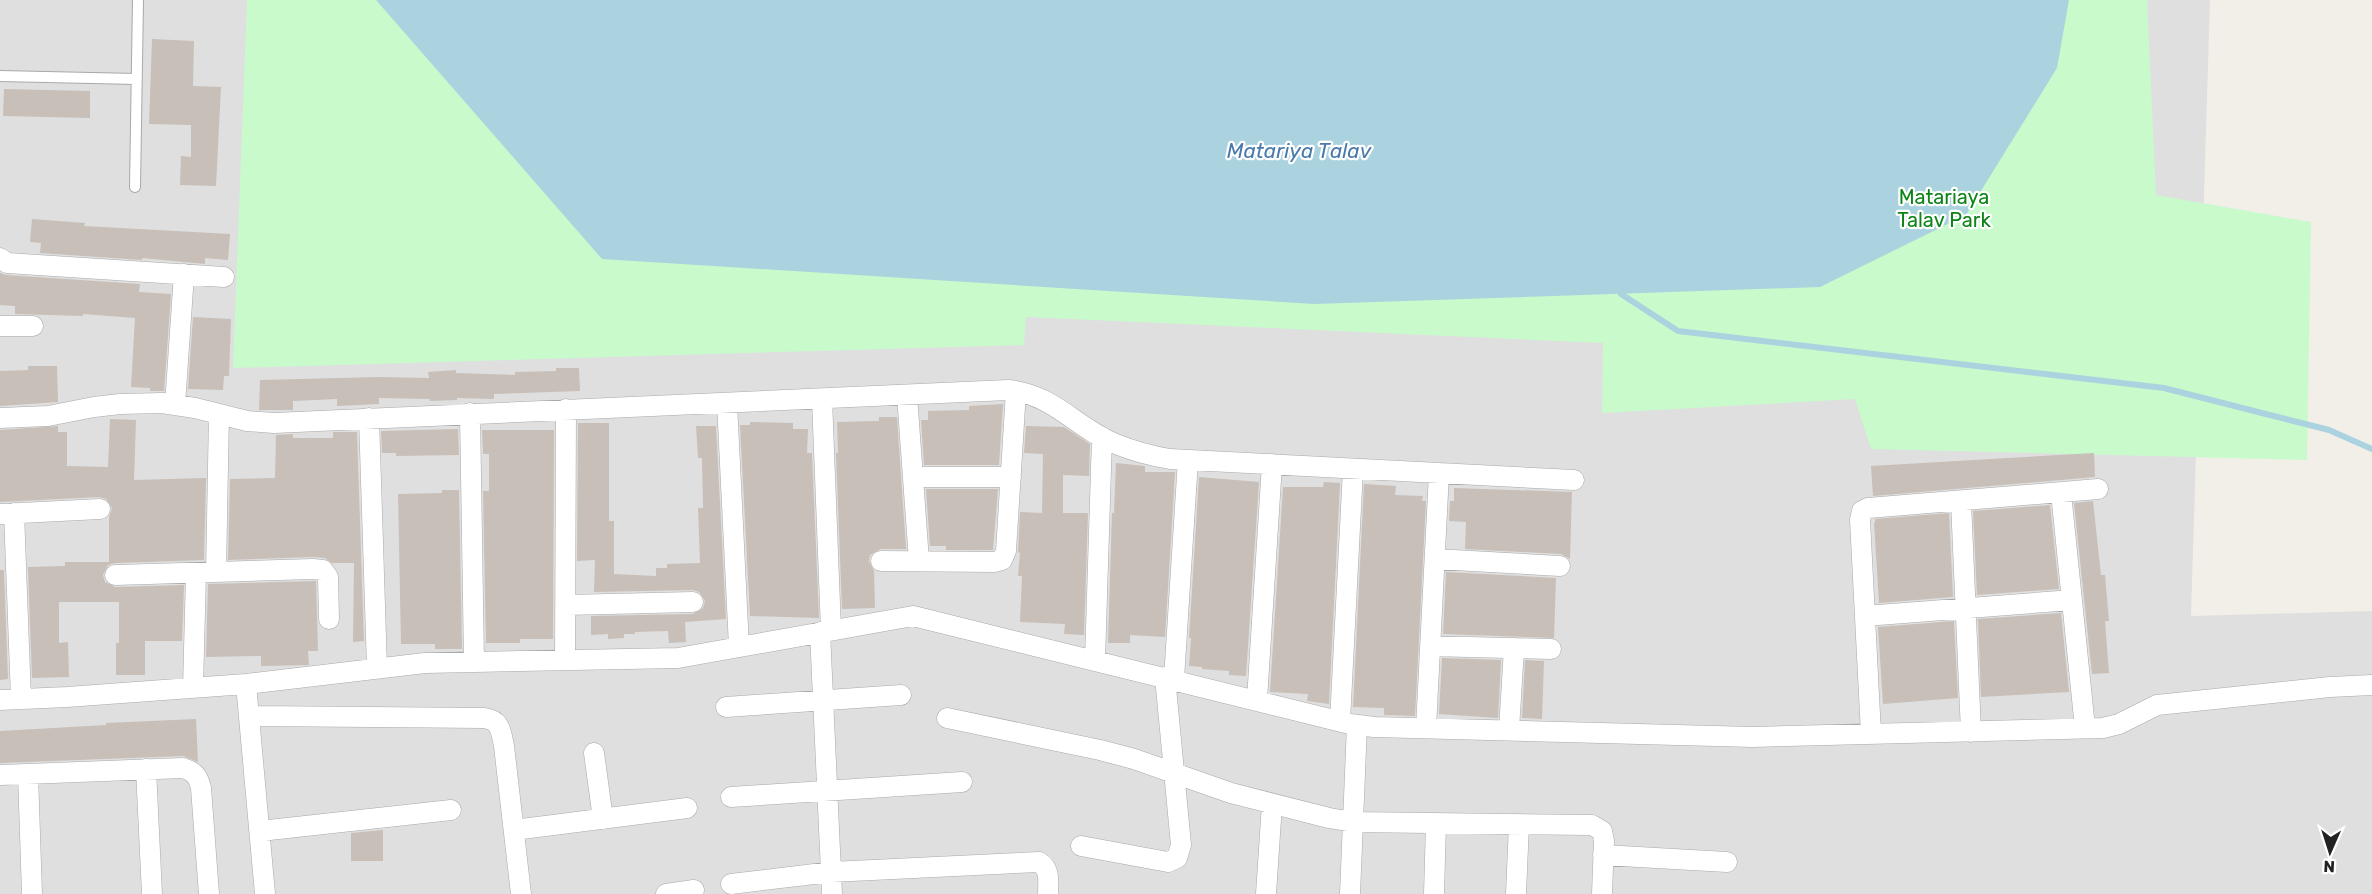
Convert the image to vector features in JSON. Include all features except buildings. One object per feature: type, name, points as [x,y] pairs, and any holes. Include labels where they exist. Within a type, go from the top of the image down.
[{"type":"street","points":[[0,258],[6,263],[224,277]]},
{"type":"street","points":[[175,405],[184,274]]},
{"type":"street","points":[[0,326],[33,326]]},
{"type":"street","points":[[0,418],[48,416],[120,404],[175,405],[247,422],[274,423],[1017,391],[1042,398],[1115,444],[1157,457],[1574,480]]},
{"type":"street","points":[[881,561],[994,562],[1002,560],[1006,551],[1017,391]]},
{"type":"street","points":[[907,395],[920,561]]},
{"type":"street","points":[[822,399],[825,631],[823,700],[832,894]]},
{"type":"street","points":[[727,403],[739,647]]},
{"type":"street","points":[[565,660],[566,409]]},
{"type":"street","points":[[470,413],[474,662]]},
{"type":"street","points":[[216,572],[219,414]]},
{"type":"street","points":[[369,418],[377,668]]},
{"type":"street","points":[[1095,660],[1102,436]]},
{"type":"street","points":[[1081,846],[1168,862],[1177,858],[1181,845],[1170,678],[1188,460]]},
{"type":"street","points":[[1257,700],[1272,464]]},
{"type":"street","points":[[1350,894],[1353,822],[1349,723],[1353,469]]},
{"type":"street","points":[[1426,728],[1439,473]]},
{"type":"street","points":[[913,477],[1011,477]]},
{"type":"street","points":[[1871,734],[1860,520],[1862,511],[1868,508],[2098,489]]},
{"type":"street","points":[[2061,493],[2085,728]]},
{"type":"street","points":[[1961,502],[1971,732]]},
{"type":"street","points":[[21,699],[9,612],[7,513],[100,509]]},
{"type":"street","points":[[1435,559],[1560,566]]},
{"type":"street","points":[[115,575],[323,570],[328,577],[329,619]]},
{"type":"street","points":[[193,688],[196,573]]},
{"type":"street","points":[[1864,616],[2072,600]]},
{"type":"street","points":[[566,605],[693,602]]},
{"type":"street","points":[[0,700],[246,684],[425,663],[678,658],[913,616],[1349,723],[1426,728],[1753,737],[2085,728],[2119,724],[2157,705],[2330,687],[2372,685]]},
{"type":"street","points":[[1430,646],[1551,649]]},
{"type":"street","points":[[1509,730],[1514,648]]},
{"type":"street","points":[[246,684],[265,894]]},
{"type":"street","points":[[726,707],[900,694]]},
{"type":"street","points":[[249,716],[490,718],[496,721],[501,734],[521,894]]},
{"type":"street","points":[[947,718],[1100,750],[1231,793],[1353,822],[1592,825],[1602,831],[1604,855],[1602,894]]},
{"type":"street","points":[[594,753],[603,819]]},
{"type":"street","points":[[0,776],[183,768],[194,772],[201,788],[209,894]]},
{"type":"street","points":[[146,769],[152,894]]},
{"type":"street","points":[[28,774],[32,894]]},
{"type":"street","points":[[731,797],[962,782]]},
{"type":"street","points":[[1266,894],[1272,804]]},
{"type":"street","points":[[514,830],[687,808]]},
{"type":"street","points":[[260,831],[451,810]]},
{"type":"street","points":[[1434,894],[1436,823]]},
{"type":"street","points":[[1516,894],[1519,824]]},
{"type":"street","points":[[1604,855],[1727,862]]},
{"type":"street","points":[[731,884],[831,872],[1039,862],[1045,866],[1048,875],[1048,894]]},
{"type":"street","points":[[666,894],[694,890]]},
{"type":"lane","points":[[135,187],[138,0]]},
{"type":"lane","points":[[0,76],[137,79]]},
{"type":"shaded area","points":[[0,0],[2210,0],[2191,616],[2372,611],[2372,894],[0,894]]},
{"type":"green space","name":"Matariaya Talav Park","points":[[247,0],[2147,0],[2156,195],[2311,222],[2307,460],[1871,449],[1855,399],[1602,413],[1603,343],[1026,317],[1024,345],[233,368]]},
{"type":"water","name":"Matariya Talav","points":[[376,0],[2069,0],[2057,68],[1966,215],[1820,287],[1314,304],[602,259]]},
{"type":"waterway","points":[[1621,294],[1678,331],[2164,388],[2329,430],[2372,449]]}]
